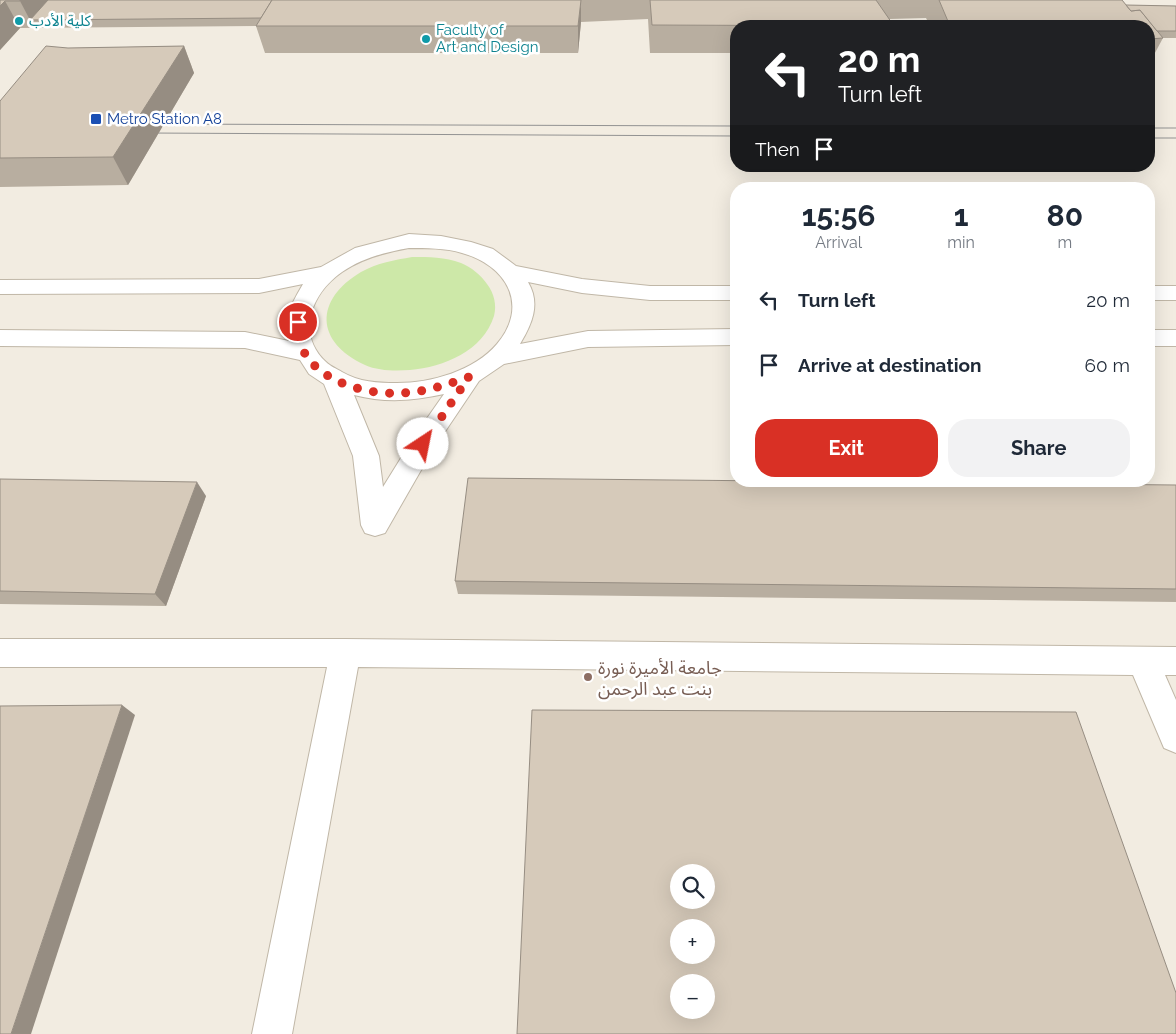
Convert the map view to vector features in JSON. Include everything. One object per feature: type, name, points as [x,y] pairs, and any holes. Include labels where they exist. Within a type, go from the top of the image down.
[{"type":"street","points":[[410,241],[440,241],[468,246],[492,257],[511,272],[522,291],[524,312],[517,334],[501,356],[469,377],[436,389],[400,393],[366,390],[335,380],[317,368],[304,353],[297,332],[299,311],[309,291],[326,273],[351,257],[379,246],[410,241]]},
{"type":"street","points":[[511,272],[582,286],[650,293],[730,293]]},
{"type":"street","points":[[0,287],[259,286],[326,273]]},
{"type":"street","points":[[1155,293],[1176,293]]},
{"type":"street","points":[[501,356],[588,339],[730,336]]},
{"type":"street","points":[[0,338],[245,340],[304,353]]},
{"type":"street","points":[[1155,338],[1176,338]]},
{"type":"street","points":[[335,380],[366,456],[375,525],[423,444],[469,377]]},
{"type":"street","points":[[0,653],[345,653],[1176,661]]},
{"type":"street","points":[[272,1034],[345,653]]},
{"type":"street","points":[[1143,661],[1176,737]]},
{"type":"green space","points":[[412,257],[431,257],[461,263],[482,277],[491,291],[495,303],[495,312],[489,328],[472,348],[449,361],[436,365],[393,370],[365,365],[349,356],[337,345],[329,333],[328,308],[335,295],[346,283],[361,272],[380,264]]},
{"type":"building","points":[[0,0],[20,1],[5,1],[0,6]]},
{"type":"building","points":[[48,0],[272,0],[261,18],[30,20]]},
{"type":"building","points":[[272,0],[581,0],[578,26],[256,26]]},
{"type":"building","points":[[650,0],[876,0],[890,20],[730,20],[730,25],[652,25]]},
{"type":"building","points":[[939,0],[1122,0],[1131,11],[1140,10],[1148,20],[947,20]]},
{"type":"building","points":[[1126,5],[1176,6],[1176,31],[1157,31],[1155,29],[1155,20],[1148,20],[1140,10],[1131,11]]},
{"type":"building","points":[[1155,28],[1163,38],[1155,39]]},
{"type":"building","points":[[46,46],[68,48],[184,46],[113,157],[0,158],[0,101]]},
{"type":"building","points":[[468,478],[730,481],[730,487],[1155,487],[1155,485],[1176,485],[1176,589],[455,581]]},
{"type":"building","points":[[0,479],[197,482],[155,594],[0,591]]},
{"type":"building","points":[[122,705],[11,1034],[0,1034],[0,706]]},
{"type":"building","points":[[532,710],[1076,712],[1176,993],[1176,1034],[517,1034]]},
{"type":"tram line","points":[[151,124],[730,126]]},
{"type":"tram line","points":[[1155,128],[1176,128]]},
{"type":"tram line","points":[[145,133],[730,136]]},
{"type":"tram line","points":[[1155,138],[1176,138]]},
{"type":"place","name":"كلية الأدب","points":[[19,21]]},
{"type":"place","name":"Faculty of Art and Design","points":[[426,39]]},
{"type":"place","name":"Metro Station A8","points":[[96,119]]},
{"type":"place","name":"جامعة الأميرة نورة بنت عبد الرحمن","points":[[588,677]]},
{"type":"route","points":[[298,322],[297,332],[304,353],[317,368],[335,380],[366,390],[400,393],[436,389],[469,377],[423,444]]}]
